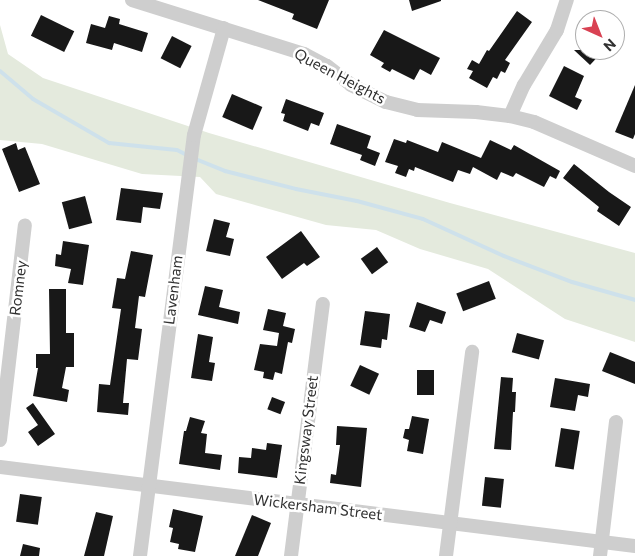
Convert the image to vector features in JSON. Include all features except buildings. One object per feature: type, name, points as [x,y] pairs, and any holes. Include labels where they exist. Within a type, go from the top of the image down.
[{"type":"street","name":"Queen Heights","points":[[132,0],[304,54],[327,66],[366,94],[400,107],[435,112],[476,112],[510,116],[555,130],[635,166]]},
{"type":"street","points":[[510,116],[524,85],[557,30],[567,0]]},
{"type":"street","name":"Lavenham","points":[[140,556],[188,170],[194,135],[224,28]]},
{"type":"street","name":"Romney","points":[[0,440],[25,225]]},
{"type":"street","name":"Kingsway Street","points":[[291,556],[323,304]]},
{"type":"street","points":[[446,556],[472,352]]},
{"type":"street","points":[[600,549],[616,422]]},
{"type":"street","name":"Wickersham Street","points":[[0,467],[450,523],[600,549],[635,546]]},
{"type":"shaded area","points":[[0,25],[8,54],[43,78],[209,133],[450,203],[635,253],[635,342],[565,319],[488,269],[420,249],[376,230],[326,225],[216,194],[200,177],[142,174],[42,144],[0,140]]},
{"type":"waterway","points":[[0,71],[33,99],[109,143],[177,150],[187,155]]},
{"type":"waterway","points":[[193,158],[225,171],[296,189],[357,201],[423,219],[504,256],[572,282],[635,300]]}]
